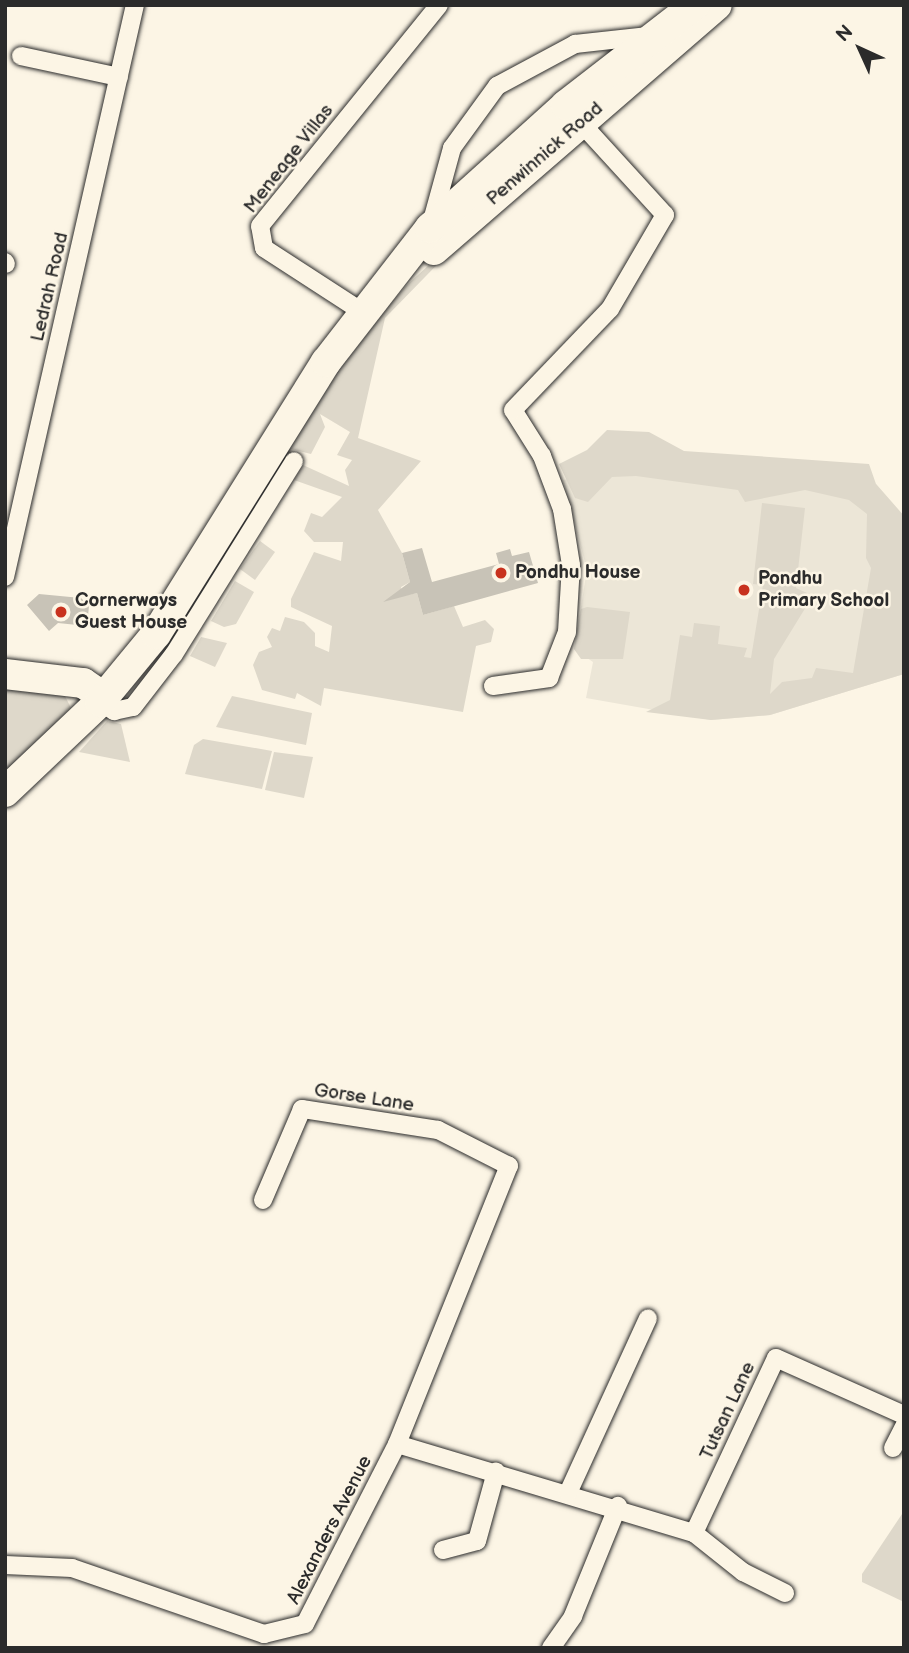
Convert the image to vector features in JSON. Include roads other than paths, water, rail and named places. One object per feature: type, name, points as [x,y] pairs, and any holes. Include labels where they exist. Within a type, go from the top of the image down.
[{"type":"main road","name":"Penwinnick Road","points":[[369,308],[656,35],[695,5]]},
{"type":"main road","name":"Penwinnick Road","points":[[5,792],[102,700],[156,634],[202,584],[263,457],[369,308],[430,228],[497,163],[573,114],[717,5]]},
{"type":"main road","points":[[5,674],[83,683],[102,700]]},
{"type":"street","name":"Ledrah Road","points":[[5,577],[135,5]]},
{"type":"street","name":"Meneage Villas","points":[[369,308],[264,248],[260,226],[439,5]]},
{"type":"street","points":[[430,228],[452,148],[497,86],[575,44],[656,35]]},
{"type":"street","points":[[20,55],[119,77]]},
{"type":"street","points":[[493,687],[548,678],[567,632],[571,565],[562,509],[542,456],[513,410],[610,309],[665,215],[573,114]]},
{"type":"street","name":"Penwinnick Road","points":[[202,584],[294,461]]},
{"type":"street","name":"Gorse Lane","points":[[263,1200],[302,1109],[438,1130],[509,1166]]},
{"type":"street","name":"Alexanders Avenue","points":[[5,1565],[72,1568],[264,1634],[305,1624],[397,1444],[509,1166]]},
{"type":"street","points":[[568,1493],[648,1318]]},
{"type":"street","name":"Tutsan Lane","points":[[694,1533],[776,1358],[904,1415]]},
{"type":"street","points":[[893,1448],[904,1426]]},
{"type":"street","points":[[397,1444],[618,1506],[694,1533],[743,1572],[785,1593]]},
{"type":"street","points":[[443,1550],[477,1541],[496,1472]]},
{"type":"street","points":[[551,1648],[573,1616],[618,1506]]},
{"type":"place","name":"Pondhu House","points":[[501,573]]},
{"type":"place","name":"Pondhu Primary School","points":[[744,590]]},
{"type":"place","name":"Cornerways Guest House","points":[[61,612]]}]
